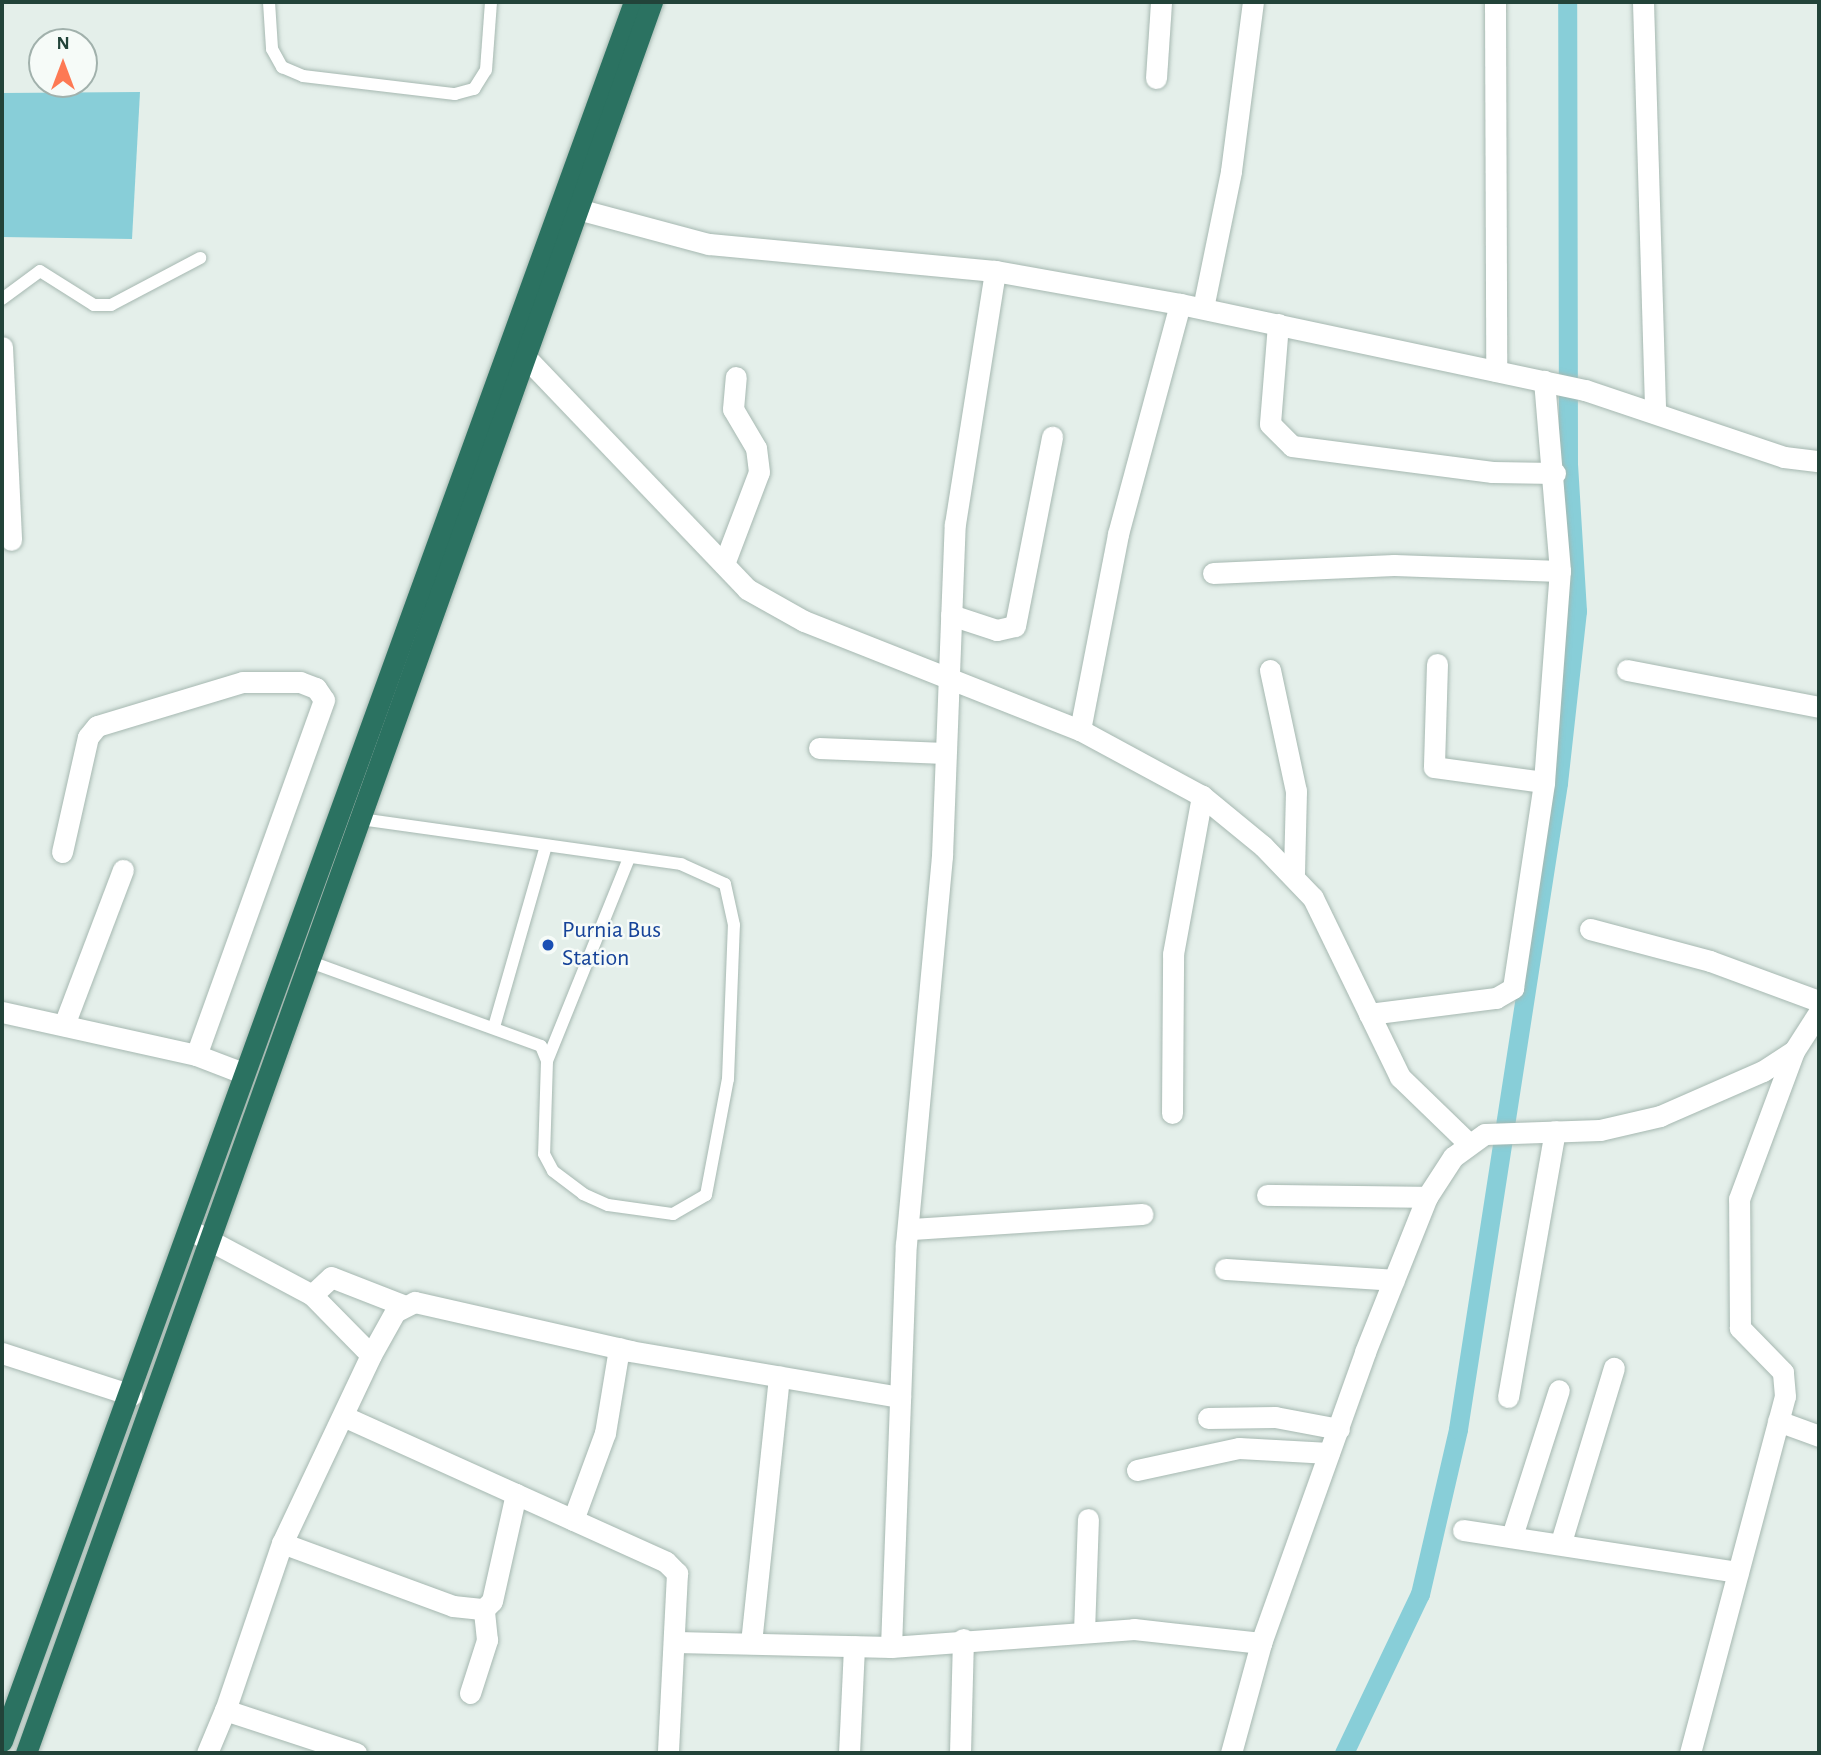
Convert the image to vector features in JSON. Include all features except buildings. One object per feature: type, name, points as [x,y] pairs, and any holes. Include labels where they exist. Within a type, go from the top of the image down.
[{"type":"highway","points":[[572,207],[634,2]]},
{"type":"highway","points":[[26,1753],[209,1241],[298,957],[572,207],[652,2]]},
{"type":"highway","points":[[2,1741],[131,1395],[243,1073],[361,819],[520,351]]},
{"type":"street","points":[[1156,78],[1161,2]]},
{"type":"street","points":[[1203,308],[1231,171],[1253,2]]},
{"type":"street","points":[[1495,2],[1496,371]]},
{"type":"street","points":[[1643,2],[1655,413]]},
{"type":"street","points":[[572,207],[709,244],[995,271],[1203,308],[1585,390],[1784,457],[1819,461]]},
{"type":"street","points":[[891,1647],[900,1397],[945,753],[955,524],[995,271]]},
{"type":"street","points":[[1080,730],[1118,534],[1180,304]]},
{"type":"street","points":[[1278,324],[1270,424],[1292,446],[1492,472],[1555,473]]},
{"type":"street","points":[[2,346],[11,540]]},
{"type":"street","points":[[520,351],[724,564],[773,605],[1080,730],[1202,796],[1294,874],[1313,898],[1400,1077],[1476,1138]]},
{"type":"street","points":[[724,564],[759,472],[756,448],[733,409],[736,377]]},
{"type":"street","points":[[1369,1014],[1496,998],[1513,988],[1544,782],[1560,571],[1550,382]]},
{"type":"street","points":[[951,615],[997,630],[1015,626],[1052,437]]},
{"type":"street","points":[[1213,573],[1394,565],[1560,571]]},
{"type":"street","points":[[1437,664],[1434,767],[1544,782]]},
{"type":"street","points":[[1270,670],[1296,791],[1294,874]]},
{"type":"street","points":[[1626,670],[1819,707]]},
{"type":"street","points":[[62,852],[88,737],[97,726],[243,682],[300,682],[316,688],[324,699],[196,1055]]},
{"type":"street","points":[[820,748],[945,753]]},
{"type":"street","points":[[1172,1113],[1173,954],[1202,796]]},
{"type":"street","points":[[64,1025],[123,870]]},
{"type":"street","points":[[1590,929],[1710,961],[1819,1001]]},
{"type":"street","points":[[2,1012],[196,1055],[243,1073]]},
{"type":"street","points":[[1690,1753],[1778,1422],[1783,1372],[1740,1328],[1739,1199],[1794,1051],[1819,1012]]},
{"type":"street","points":[[1231,1753],[1261,1643],[1329,1453],[1427,1197],[1476,1138],[1523,1131],[1600,1130],[1660,1116],[1794,1051]]},
{"type":"street","points":[[1508,1397],[1555,1131]]},
{"type":"street","points":[[1267,1195],[1376,1191],[1427,1197]]},
{"type":"street","points":[[911,1229],[1143,1214]]},
{"type":"street","points":[[190,1230],[312,1295],[371,1355]]},
{"type":"street","points":[[1225,1269],[1394,1280]]},
{"type":"street","points":[[312,1295],[331,1277],[403,1305],[447,1308],[619,1349],[900,1397]]},
{"type":"street","points":[[207,1753],[225,1710],[282,1543],[371,1355],[403,1305]]},
{"type":"street","points":[[573,1520],[605,1433],[619,1349]]},
{"type":"street","points":[[2,1353],[131,1395]]},
{"type":"street","points":[[1561,1542],[1614,1368]]},
{"type":"street","points":[[751,1643],[779,1376]]},
{"type":"street","points":[[1512,1536],[1559,1390]]},
{"type":"street","points":[[343,1416],[573,1520],[677,1573],[676,1642],[668,1753]]},
{"type":"street","points":[[1208,1418],[1275,1417],[1339,1429]]},
{"type":"street","points":[[1778,1422],[1819,1436]]},
{"type":"street","points":[[1137,1471],[1239,1448],[1329,1453]]},
{"type":"street","points":[[484,1609],[492,1601],[516,1494]]},
{"type":"street","points":[[1084,1632],[1088,1519]]},
{"type":"street","points":[[1463,1530],[1561,1542],[1738,1572]]},
{"type":"street","points":[[282,1543],[453,1606],[484,1609]]},
{"type":"street","points":[[470,1693],[487,1640],[484,1609]]},
{"type":"street","points":[[676,1642],[891,1647],[962,1639],[1084,1632],[1181,1631],[1261,1643]]},
{"type":"street","points":[[960,1753],[962,1639]]},
{"type":"street","points":[[849,1753],[854,1646]]},
{"type":"street","points":[[225,1710],[356,1753]]},
{"type":"lane","points":[[269,2],[272,49],[282,67],[303,76],[455,94],[474,89],[486,69],[491,2]]},
{"type":"lane","points":[[2,299],[40,271],[94,305],[111,305],[200,258]]},
{"type":"lane","points":[[361,819],[545,849],[629,858],[708,873],[725,884],[733,899],[729,1079],[706,1195],[673,1214],[633,1210],[583,1194],[553,1171],[543,1135],[547,1061],[629,858]]},
{"type":"lane","points":[[495,1027],[545,849]]},
{"type":"lane","points":[[298,957],[541,1046],[547,1061]]},
{"type":"water","points":[[98,92],[140,92],[132,239],[2,237],[2,93],[28,93],[28,98],[98,98]]},
{"type":"waterway","points":[[1344,1753],[1420,1594],[1458,1429],[1558,783],[1577,611],[1568,465],[1567,2]]},
{"type":"place","name":"Purnia Bus Station","points":[[548,945]]}]
